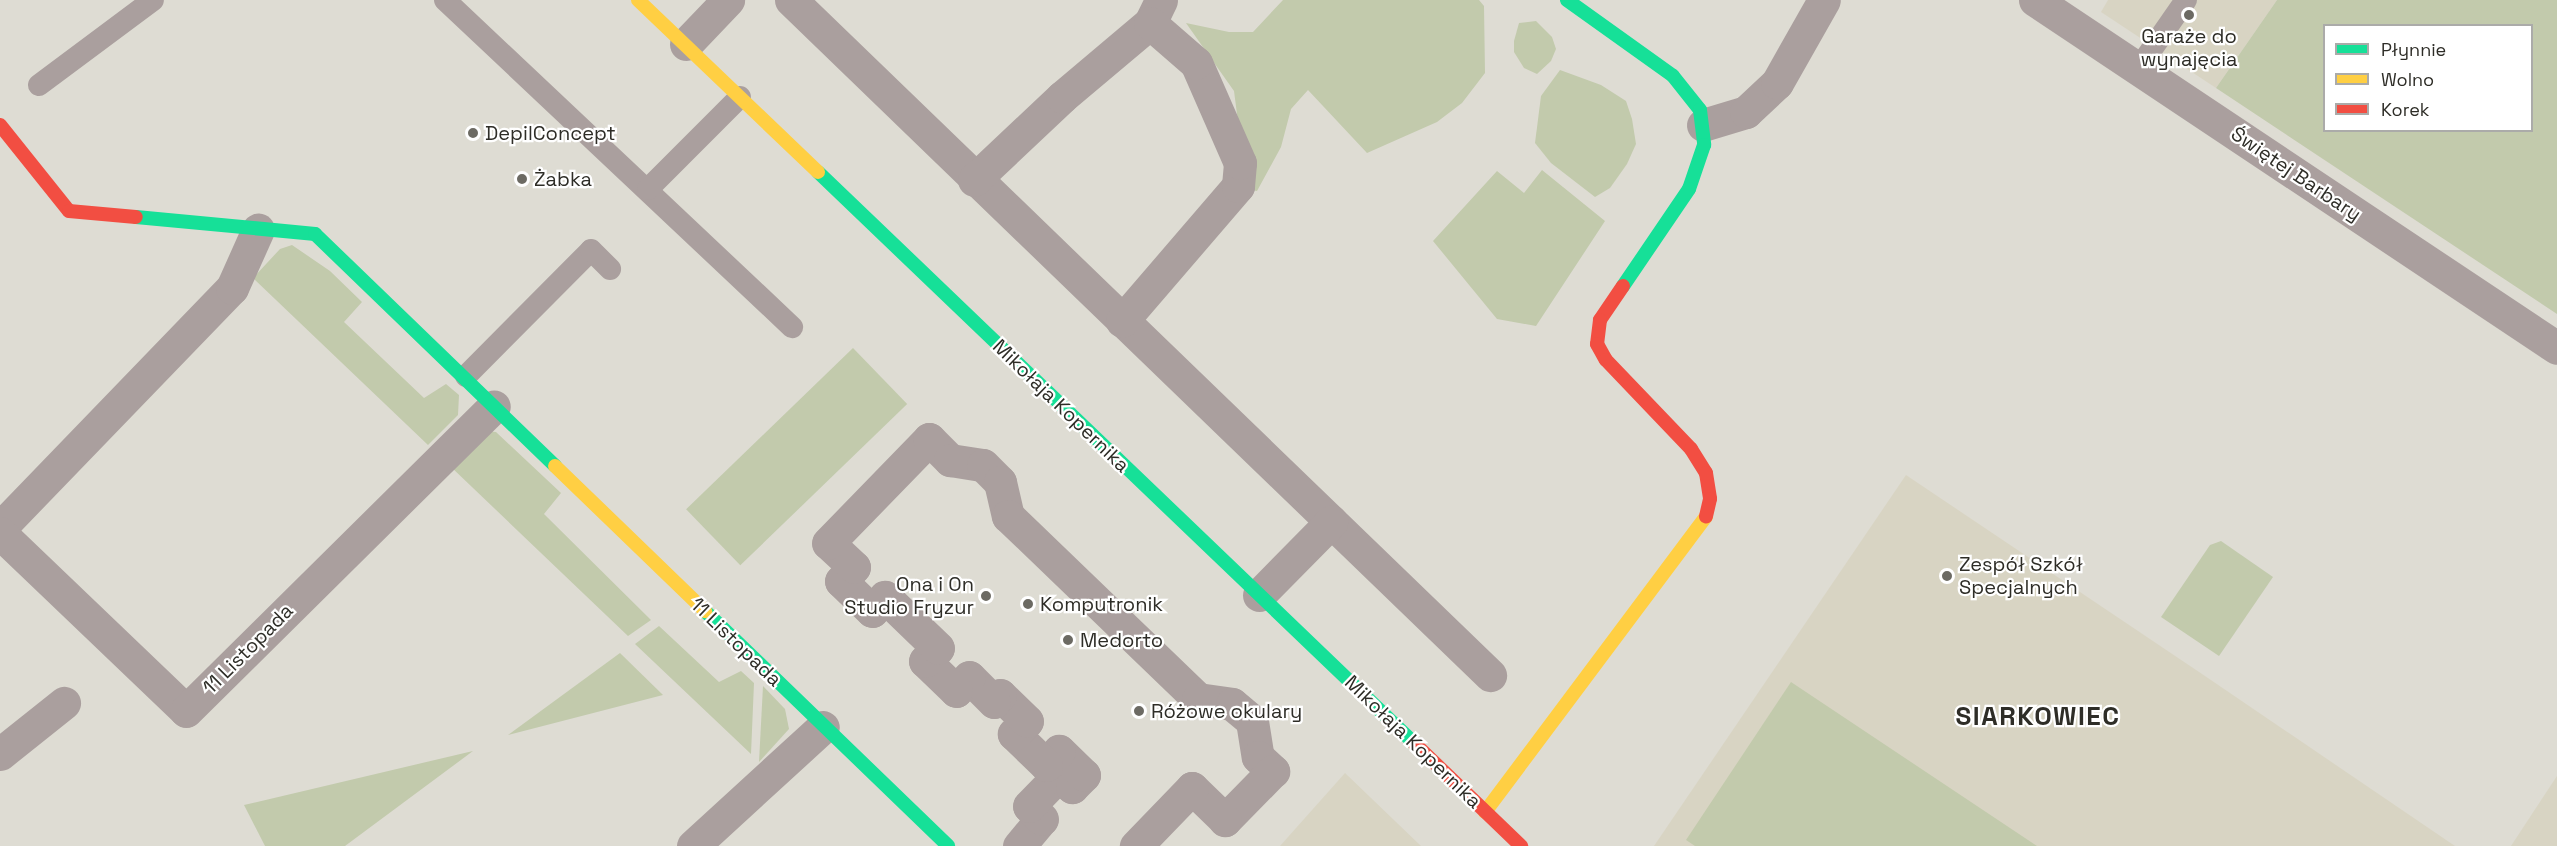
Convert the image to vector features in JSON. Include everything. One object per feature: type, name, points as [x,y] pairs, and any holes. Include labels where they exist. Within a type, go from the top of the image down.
[{"type":"street","name":"Mikołaja Kopernika","points":[[638,0],[1521,846]]},
{"type":"street","points":[[686,44],[728,0]]},
{"type":"street","points":[[790,0],[1490,675]]},
{"type":"street","points":[[1567,0],[1673,75],[1700,110],[1703,125],[1746,112],[1777,83],[1824,0]]},
{"type":"street","name":"Świętej Barbary","points":[[2035,0],[2557,348]]},
{"type":"street","points":[[975,180],[1155,12],[1196,63],[1240,163],[1238,186],[1122,321]]},
{"type":"street","name":"11 Listopada","points":[[0,125],[69,211],[315,234],[466,376],[823,727],[948,846]]},
{"type":"street","name":"Mikołaja Kopernika","points":[[1485,812],[1704,524],[1710,499],[1706,472],[1691,449],[1606,360],[1597,345],[1600,320],[1689,189],[1704,145],[1703,125]]},
{"type":"street","points":[[0,528],[232,288],[258,230]]},
{"type":"street","name":"11 Listopada","points":[[0,533],[186,711],[494,406]]},
{"type":"street","points":[[1019,846],[1042,819],[1029,806],[1059,775],[1072,787],[1083,775],[1059,751],[1046,765],[1014,734],[1027,721],[1000,695],[994,702],[969,677],[956,691],[925,661],[938,648],[885,597],[872,611],[841,581],[854,567],[828,543],[929,439],[950,460],[983,465],[1000,482],[1008,516],[1198,699],[1232,704],[1252,721],[1258,757],[1273,771],[1225,820],[1191,788],[1136,846]]},
{"type":"street","points":[[1259,596],[1330,522]]},
{"type":"street","points":[[0,754],[64,703]]},
{"type":"street","points":[[693,846],[823,727]]},
{"type":"lane","points":[[39,85],[153,0]]},
{"type":"lane","points":[[445,0],[792,327]]},
{"type":"lane","points":[[2138,69],[2186,0]]},
{"type":"lane","points":[[648,189],[740,97]]},
{"type":"lane","points":[[466,376],[591,250],[610,269]]},
{"type":"shaded area","points":[[2108,0],[2277,0],[2216,88],[2101,12]]},
{"type":"shaded area","name":"Zespół Szkół Specjalnych","points":[[1906,475],[2205,676],[2455,846],[1654,846]]},
{"type":"shaded area","points":[[1345,773],[1421,846],[1280,846]]},
{"type":"shaded area","points":[[2557,776],[2557,846],[2511,846]]},
{"type":"green space","points":[[1283,0],[1479,0],[1484,6],[1485,73],[1462,103],[1437,122],[1367,153],[1308,90],[1291,109],[1281,147],[1257,191],[1233,187],[1240,137],[1234,91],[1186,23],[1229,32],[1253,32]]},
{"type":"green space","points":[[2277,0],[2557,0],[2557,314],[2216,88]]},
{"type":"green space","points":[[1536,21],[1552,37],[1556,49],[1551,61],[1537,74],[1524,68],[1514,52],[1514,41],[1519,23]]},
{"type":"green space","points":[[1560,70],[1601,85],[1626,101],[1632,119],[1636,144],[1627,164],[1610,188],[1595,197],[1551,163],[1535,143],[1541,96]]},
{"type":"green space","points":[[1542,170],[1605,221],[1536,326],[1497,319],[1433,241],[1497,171],[1524,193]]},
{"type":"green space","points":[[292,245],[330,271],[362,302],[344,322],[424,398],[446,384],[459,395],[458,415],[428,445],[253,278],[280,249]]},
{"type":"green space","points":[[853,348],[907,404],[740,565],[686,509]]},
{"type":"green space","points":[[486,431],[496,432],[561,493],[544,514],[651,620],[628,636],[450,466]]},
{"type":"green space","points":[[2221,541],[2273,577],[2219,656],[2161,617],[2210,545]]},
{"type":"green space","points":[[659,626],[719,682],[741,671],[754,683],[751,754],[635,644]]},
{"type":"green space","points":[[620,653],[663,695],[508,735]]},
{"type":"green space","points":[[1791,682],[2037,846],[1695,846],[1686,840]]},
{"type":"green space","points":[[763,686],[785,709],[789,729],[759,762]]},
{"type":"green space","points":[[473,751],[345,846],[265,846],[244,805]]},
{"type":"traffic: fast","points":[[1567,0],[1673,76],[1700,110],[1704,145],[1689,189],[1623,286]]},
{"type":"traffic: fast","points":[[818,172],[1414,743]]},
{"type":"traffic: fast","points":[[136,217],[315,234],[555,466]]},
{"type":"traffic: fast","points":[[705,611],[948,846]]},
{"type":"traffic: slow","points":[[638,0],[818,172]]},
{"type":"traffic: slow","points":[[555,466],[705,611]]},
{"type":"traffic: slow","points":[[1485,812],[1706,517]]},
{"type":"traffic: jam","points":[[0,125],[69,211],[136,217]]},
{"type":"traffic: jam","points":[[1623,286],[1600,320],[1597,344],[1606,360],[1691,449],[1706,473],[1710,499],[1706,517]]},
{"type":"traffic: jam","points":[[1414,743],[1521,846]]},
{"type":"place","name":"Garaże do wynajęcia","points":[[2189,15]]},
{"type":"place","name":"DepilConcept","points":[[473,133]]},
{"type":"place","name":"Żabka","points":[[522,179]]},
{"type":"place","name":"Zespół Szkół Specjalnych","points":[[1947,576]]},
{"type":"place","name":"Ona i On Studio Fryzur","points":[[986,596]]},
{"type":"place","name":"Komputronik","points":[[1028,604]]},
{"type":"place","name":"Medorto","points":[[1068,640]]},
{"type":"place","name":"Różowe okulary","points":[[1139,711]]},
{"type":"district","name":"SIARKOWIEC","points":[[2038,717]]}]
